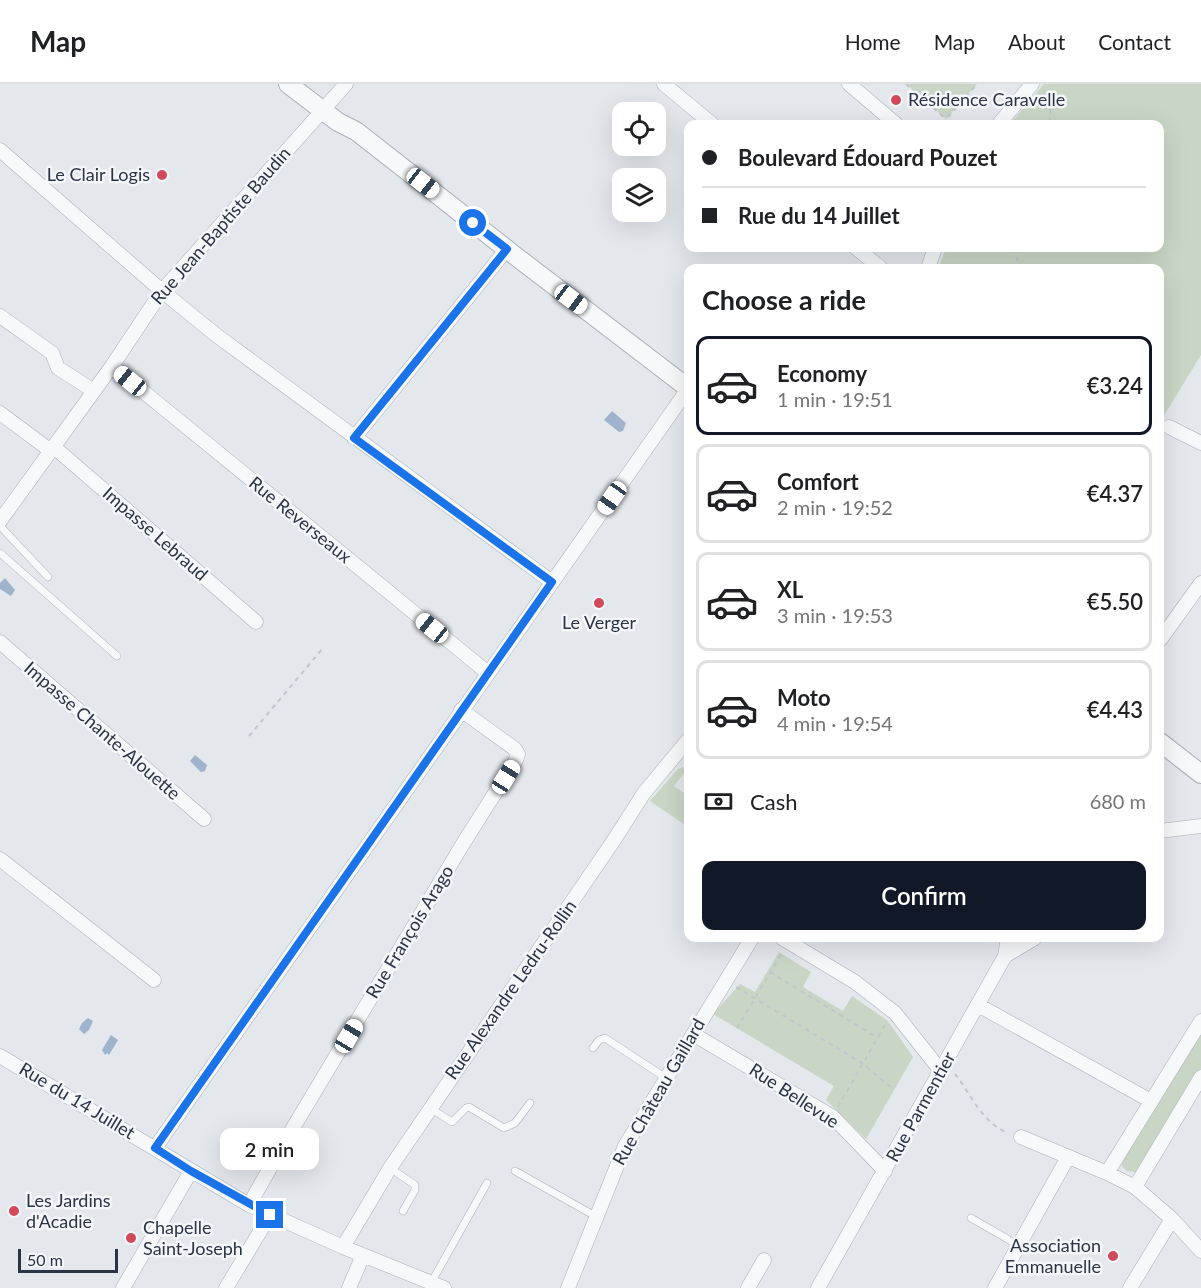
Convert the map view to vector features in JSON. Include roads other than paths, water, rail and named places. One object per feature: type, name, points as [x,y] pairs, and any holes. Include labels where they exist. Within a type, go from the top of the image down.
[{"type":"street","points":[[288,84],[338,122],[356,130],[684,385]]},
{"type":"street","name":"Rue Jean-Baptiste Baudin","points":[[0,521],[112,366],[162,291],[346,84]]},
{"type":"street","points":[[664,84],[707,120]]},
{"type":"street","points":[[849,84],[891,120]]},
{"type":"street","points":[[1003,120],[1037,88]]},
{"type":"street","points":[[0,150],[216,335],[552,582]]},
{"type":"street","points":[[354,438],[507,249]]},
{"type":"street","points":[[861,252],[876,264]]},
{"type":"street","points":[[0,316],[52,353],[58,368],[94,391]]},
{"type":"street","name":"Rue Reverseaux","points":[[112,366],[488,673]]},
{"type":"street","points":[[155,1148],[684,394]]},
{"type":"street","name":"Impasse Lebraud","points":[[0,413],[52,449],[256,622]]},
{"type":"street","points":[[1169,427],[1201,443]]},
{"type":"street","points":[[1164,634],[1201,583]]},
{"type":"street","name":"Impasse Chante-Alouette","points":[[0,642],[204,819]]},
{"type":"street","name":"Rue François Arago","points":[[249,1205],[458,852],[517,757],[515,749],[461,710]]},
{"type":"street","points":[[1164,745],[1201,774]]},
{"type":"street","name":"Rue Alexandre Ledru-Rollin","points":[[343,1247],[390,1168],[644,793],[684,751]]},
{"type":"street","points":[[1164,829],[1201,826]]},
{"type":"street","points":[[0,859],[154,980]]},
{"type":"street","name":"Rue Château Gaillard","points":[[568,1288],[618,1158],[750,942]]},
{"type":"street","points":[[788,942],[855,982],[893,1011],[943,1066]]},
{"type":"street","points":[[1005,956],[1007,942]]},
{"type":"street","points":[[1005,956],[1028,942]]},
{"type":"street","name":"Rue Parmentier","points":[[818,1288],[1005,956]]},
{"type":"street","points":[[978,1005],[1151,1101]]},
{"type":"street","points":[[1107,1173],[1201,1021]]},
{"type":"street","name":"Rue Bellevue","points":[[693,1034],[832,1117],[885,1171]]},
{"type":"street","name":"Rue du 14 Juillet","points":[[0,1056],[249,1205],[343,1247],[438,1285]]},
{"type":"street","points":[[1135,1187],[1201,1077]]},
{"type":"street","points":[[1021,1137],[1135,1187],[1172,1219],[1201,1251]]},
{"type":"street","points":[[995,1288],[1068,1157]]},
{"type":"street","points":[[123,1288],[191,1171]]},
{"type":"street","points":[[226,1288],[270,1215]]},
{"type":"street","points":[[1130,1288],[1172,1219]]},
{"type":"street","points":[[349,1288],[363,1255]]},
{"type":"street","points":[[748,1288],[764,1260]]},
{"type":"lane","points":[[0,526],[48,577]]},
{"type":"lane","points":[[0,554],[117,656]]},
{"type":"lane","points":[[592,1048],[599,1040],[605,1038],[666,1078]]},
{"type":"lane","points":[[430,1108],[452,1122],[469,1107],[504,1128],[512,1126],[530,1103]]},
{"type":"lane","points":[[390,1168],[415,1185],[415,1190],[403,1211]]},
{"type":"lane","points":[[515,1171],[597,1217]]},
{"type":"lane","points":[[438,1285],[487,1183]]},
{"type":"lane","points":[[971,1218],[1017,1247]]},
{"type":"water","points":[[612,411],[626,423],[623,431],[619,432],[604,420]]},
{"type":"water","points":[[5,578],[15,590],[11,596],[0,589],[0,583]]},
{"type":"water","points":[[195,755],[207,765],[205,771],[201,772],[190,761]]},
{"type":"water","points":[[88,1018],[93,1021],[89,1030],[84,1034],[79,1029]]},
{"type":"water","points":[[111,1035],[118,1040],[109,1055],[107,1053],[105,1055],[102,1050]]},
{"type":"place","name":"Résidence Caravelle","points":[[896,100]]},
{"type":"place","name":"Le Clair Logis","points":[[162,175]]},
{"type":"place","name":"Le Verger","points":[[599,603]]},
{"type":"place","name":"Les Jardins d'Acadie","points":[[14,1211]]},
{"type":"place","name":"Chapelle Saint-Joseph","points":[[131,1238]]},
{"type":"place","name":"Association Emmanuelle","points":[[1113,1256]]}]
